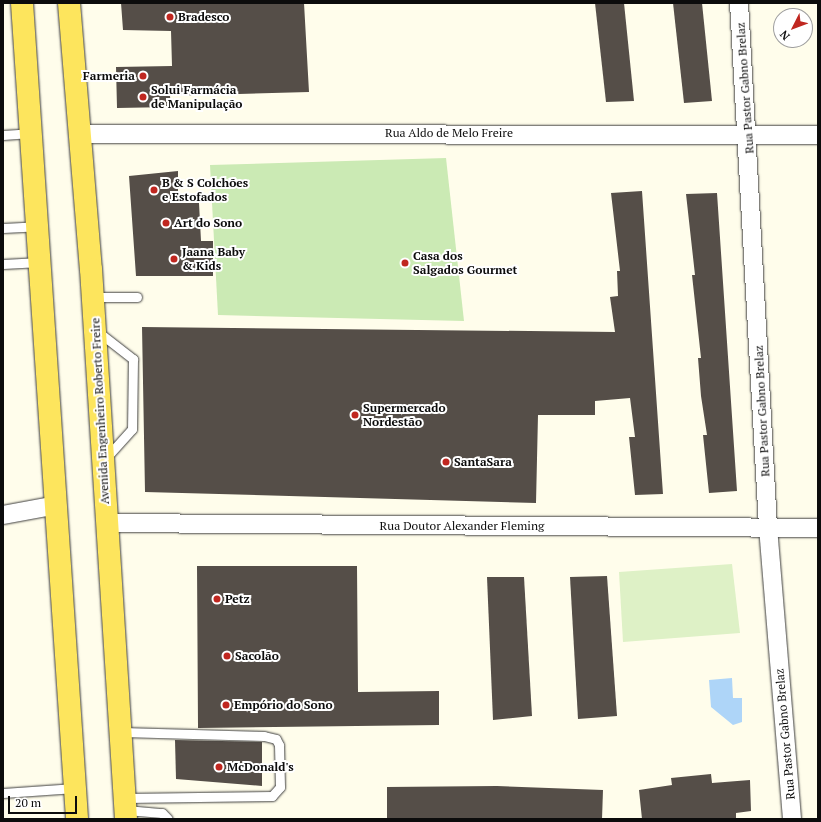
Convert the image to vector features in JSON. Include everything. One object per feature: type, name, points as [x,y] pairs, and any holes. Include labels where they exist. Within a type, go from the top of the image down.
[{"type":"main road","points":[[22,3],[77,819]]},
{"type":"main road","name":"Avenida Engenheiro Roberto Freire","points":[[69,3],[93,297],[106,523],[122,732],[126,809]]},
{"type":"street","name":"Rua Pastor Gabno Brelaz","points":[[739,3],[748,134],[768,528],[792,819]]},
{"type":"street","name":"Rua Aldo de Melo Freire","points":[[80,134],[818,135]]},
{"type":"street","points":[[3,515],[57,505]]},
{"type":"street","name":"Rua Doutor Alexander Fleming","points":[[106,523],[818,528]]},
{"type":"lane","points":[[3,135],[30,133]]},
{"type":"lane","points":[[3,228],[37,226]]},
{"type":"lane","points":[[3,264],[40,262]]},
{"type":"lane","points":[[93,297],[137,297]]},
{"type":"lane","points":[[95,330],[133,359],[132,429],[103,462]]},
{"type":"lane","points":[[122,732],[264,736],[276,739],[279,745],[280,786],[272,796],[126,809]]},
{"type":"lane","points":[[3,793],[75,788]]},
{"type":"lane","points":[[126,809],[162,813],[168,819]]},
{"type":"green space","points":[[446,158],[464,321],[218,315],[210,165]]},
{"type":"green space","points":[[732,564],[740,633],[623,642],[619,572]]},
{"type":"water","points":[[732,678],[733,698],[742,698],[742,722],[733,725],[711,707],[709,680]]},
{"type":"building","points":[[121,3],[304,3],[309,92],[170,96],[171,107],[117,108],[116,67],[172,66],[171,31],[123,30]]},
{"type":"building","points":[[595,3],[624,3],[634,101],[606,102]]},
{"type":"building","points":[[673,3],[702,3],[712,101],[684,103]]},
{"type":"building","points":[[178,171],[178,203],[199,203],[201,241],[213,241],[213,276],[136,276],[129,176]]},
{"type":"building","name":"Supermercado Nordestão","points":[[642,191],[663,494],[635,495],[629,437],[635,437],[630,398],[595,401],[595,415],[538,415],[536,503],[145,492],[142,327],[615,332],[610,297],[618,296],[617,271],[620,271],[611,193]]},
{"type":"building","points":[[717,193],[737,491],[709,493],[703,435],[707,435],[701,396],[698,358],[701,358],[692,275],[695,275],[686,194]]},
{"type":"building","points":[[197,566],[357,566],[358,692],[439,691],[439,725],[198,728]]},
{"type":"building","points":[[607,576],[617,716],[578,719],[570,577]]},
{"type":"building","points":[[487,577],[524,577],[532,716],[493,720]]},
{"type":"building","name":"McDonald's","points":[[175,740],[262,742],[262,786],[176,779]]},
{"type":"building","points":[[711,774],[712,783],[750,780],[751,811],[736,813],[736,819],[642,819],[639,790],[672,785],[671,778]]},
{"type":"building","points":[[497,786],[603,790],[602,819],[387,819],[387,787]]},
{"type":"place","name":"Bradesco","points":[[170,17]]},
{"type":"place","name":"Farmeria","points":[[143,76]]},
{"type":"place","name":"Solui Farmácia de Manipulação","points":[[143,97]]},
{"type":"place","name":"B & S Colchões e Estofados","points":[[154,190]]},
{"type":"place","name":"Art do Sono","points":[[166,223]]},
{"type":"place","name":"Jaana Baby & Kids","points":[[174,259]]},
{"type":"place","name":"Casa dos Salgados Gourmet","points":[[405,263]]},
{"type":"place","name":"Supermercado Nordestão","points":[[355,415]]},
{"type":"place","name":"SantaSara","points":[[446,462]]},
{"type":"place","name":"Petz","points":[[217,599]]},
{"type":"place","name":"Sacolão","points":[[227,656]]},
{"type":"place","name":"Empório do Sono","points":[[226,705]]},
{"type":"place","name":"McDonald's","points":[[219,767]]}]
